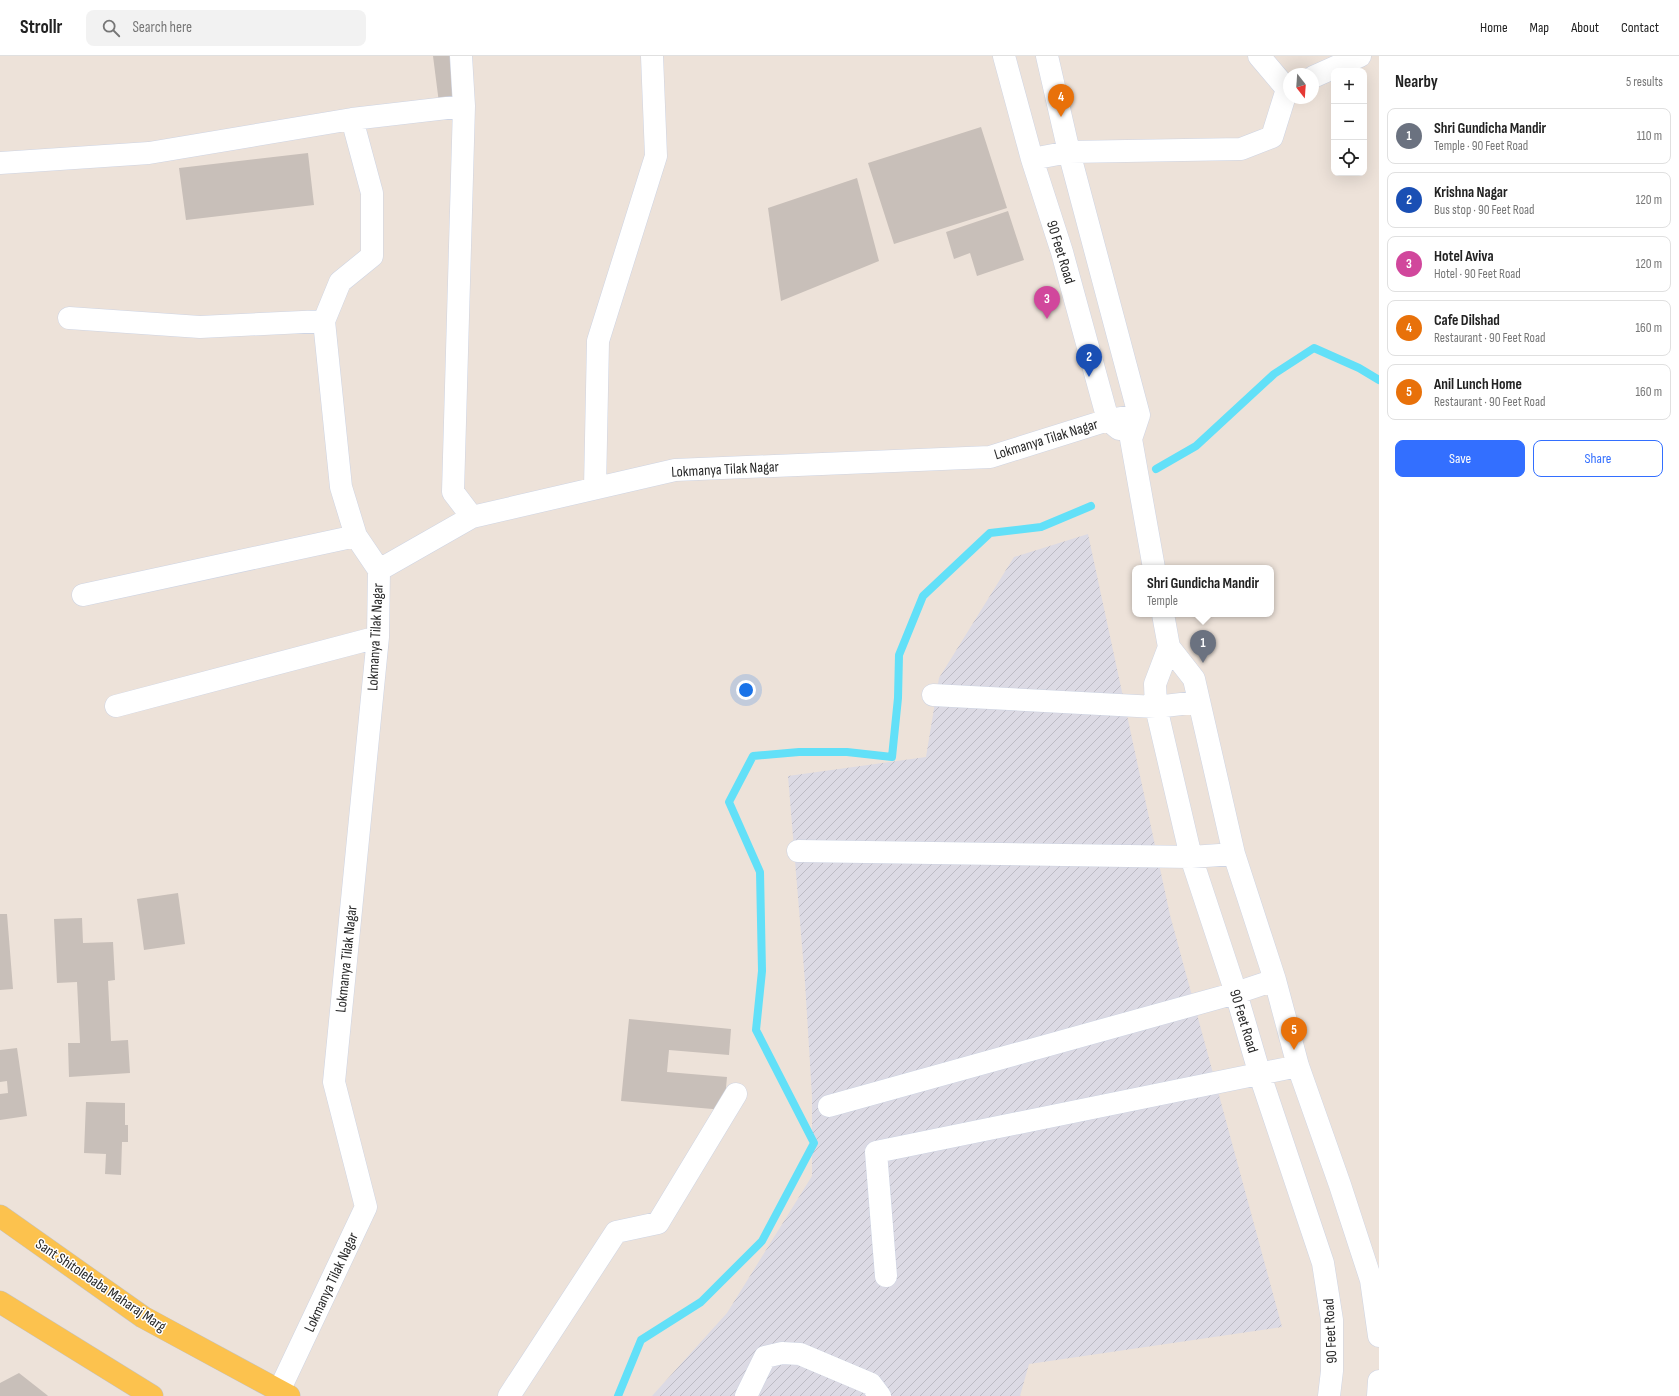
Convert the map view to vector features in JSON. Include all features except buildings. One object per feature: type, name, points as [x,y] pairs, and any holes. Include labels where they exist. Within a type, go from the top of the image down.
[{"type":"main road","name":"Sant Shitolebaba Maharaj Marg","points":[[0,1216],[143,1317],[284,1394]]},
{"type":"main road","points":[[0,1302],[152,1396]]},
{"type":"street","points":[[461,56],[464,106],[453,492],[472,517]]},
{"type":"street","points":[[596,488],[598,341],[656,156],[652,56]]},
{"type":"street","name":"90 Feet Road","points":[[1004,56],[1032,159],[1062,252],[1108,420]]},
{"type":"street","points":[[1048,56],[1069,152],[1139,415],[1131,439],[1153,565]]},
{"type":"street","points":[[1259,56],[1283,82]]},
{"type":"street","points":[[1319,74],[1360,56]]},
{"type":"street","points":[[1032,159],[1069,152],[1241,149],[1272,136],[1283,103]]},
{"type":"street","points":[[0,163],[149,153],[352,119],[464,106]]},
{"type":"street","points":[[352,119],[372,193],[372,256],[340,282],[324,321],[341,487],[356,536],[379,570]]},
{"type":"street","points":[[70,318],[200,327],[324,321]]},
{"type":"street","name":"Lokmanya Tilak Nagar","points":[[284,1394],[366,1207],[334,1082],[378,637],[379,570],[472,517],[675,470],[990,457],[1108,420],[1139,415]]},
{"type":"street","points":[[1108,420],[1131,439]]},
{"type":"street","points":[[83,595],[356,536]]},
{"type":"street","points":[[1164,617],[1169,647],[1194,679],[1198,702],[1234,854],[1274,980],[1298,1066],[1340,1185],[1371,1280],[1379,1336]]},
{"type":"street","points":[[116,706],[378,637]]},
{"type":"street","name":"90 Feet Road","points":[[1169,647],[1155,684],[1156,707],[1191,857],[1236,993],[1260,1075],[1323,1263],[1332,1320],[1332,1371],[1329,1396]]},
{"type":"street","points":[[933,695],[1156,707],[1198,702]]},
{"type":"street","points":[[798,851],[1191,857],[1234,854]]},
{"type":"street","points":[[829,1106],[1236,993],[1274,980]]},
{"type":"street","points":[[886,1276],[876,1152],[1260,1075],[1298,1066]]},
{"type":"street","points":[[509,1396],[616,1232],[658,1223],[736,1094]]},
{"type":"street","points":[[746,1396],[765,1357],[782,1353],[800,1354],[871,1384],[880,1396]]},
{"type":"street","points":[[1378,1396],[1379,1381]]},
{"type":"shaded area","points":[[1088,534],[1170,915],[1282,1327],[1029,1364],[1020,1396],[652,1396],[727,1313],[812,1176],[812,1096],[805,982],[788,776],[926,757],[939,678],[1014,557]]},
{"type":"waterway","points":[[1156,469],[1196,446],[1274,374],[1314,348],[1359,368],[1379,380]]},
{"type":"waterway","points":[[618,1396],[641,1340],[701,1302],[762,1241],[814,1143],[756,1030],[762,971],[760,872],[729,802],[753,756],[799,752],[847,752],[892,757],[898,698],[899,655],[923,596],[990,533],[1041,527],[1091,506]]},
{"type":"place","name":"Cafe Dilshad","points":[[1061,117]]},
{"type":"place","name":"Hotel Aviva","points":[[1047,319]]},
{"type":"place","name":"Krishna Nagar","points":[[1089,377]]},
{"type":"place","name":"Shri Gundicha Mandir","points":[[1203,663]]},
{"type":"place","name":"Anil Lunch Home","points":[[1294,1050]]}]
